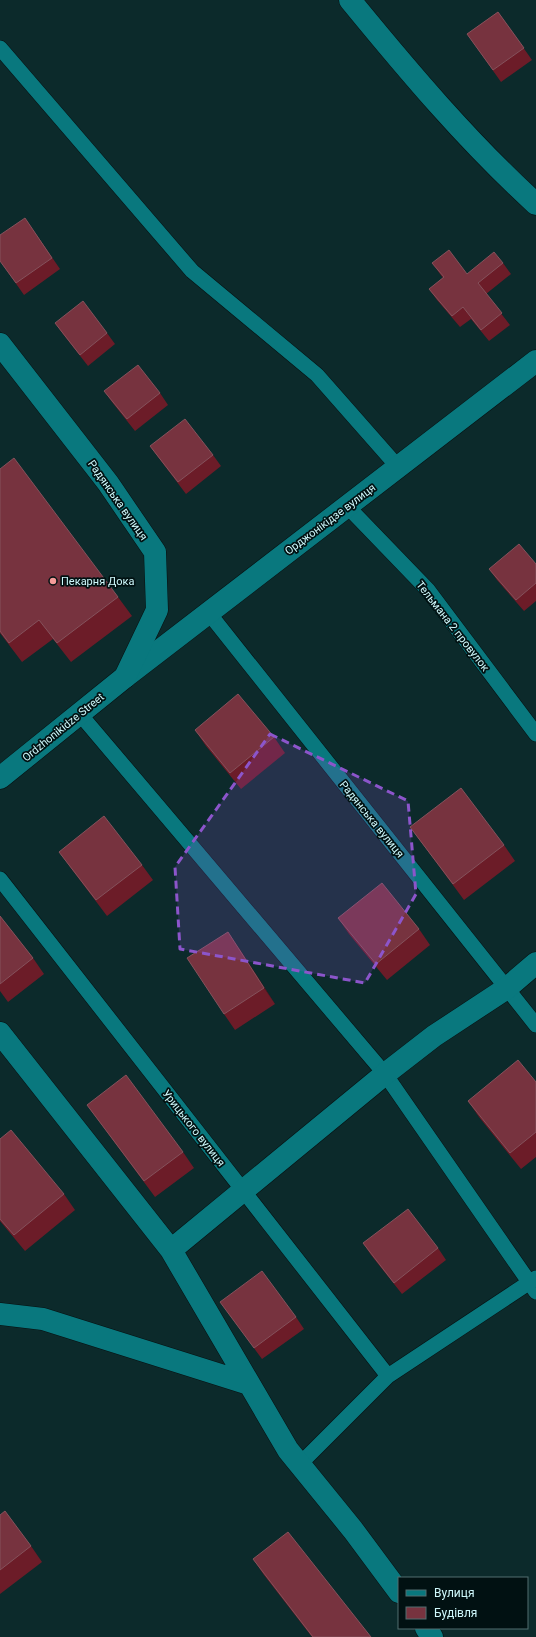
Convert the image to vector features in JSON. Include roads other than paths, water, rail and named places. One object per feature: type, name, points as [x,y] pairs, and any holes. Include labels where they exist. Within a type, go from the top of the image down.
[{"type":"street","points":[[350,0],[404,66],[485,156],[536,204]]},
{"type":"street","name":"Радянська вулиця","points":[[0,344],[108,483],[155,552],[157,610],[126,677]]},
{"type":"street","name":"Орджонікідзе вулиця","points":[[126,677],[208,612],[536,361]]},
{"type":"street","name":"Ordzhonikidze Street","points":[[0,778],[79,713],[126,677]]},
{"type":"street","points":[[171,1250],[385,1074],[434,1036],[507,988],[536,963]]},
{"type":"street","points":[[0,1033],[171,1250],[288,1450],[353,1530],[398,1591]]},
{"type":"street","points":[[0,1314],[42,1319],[249,1384]]},
{"type":"lane","points":[[0,48],[192,271],[317,375],[398,467]]},
{"type":"lane","name":"Тельмана 2 провулок","points":[[347,506],[428,590],[536,734]]},
{"type":"lane","name":"Радянська вулиця","points":[[208,612],[536,1025]]},
{"type":"lane","points":[[79,713],[385,1074],[534,1285],[388,1376],[300,1464]]},
{"type":"lane","name":"Урицького вулиця","points":[[0,879],[388,1376]]},
{"type":"place","name":"Пекарня Дока","points":[[53,581]]}]
